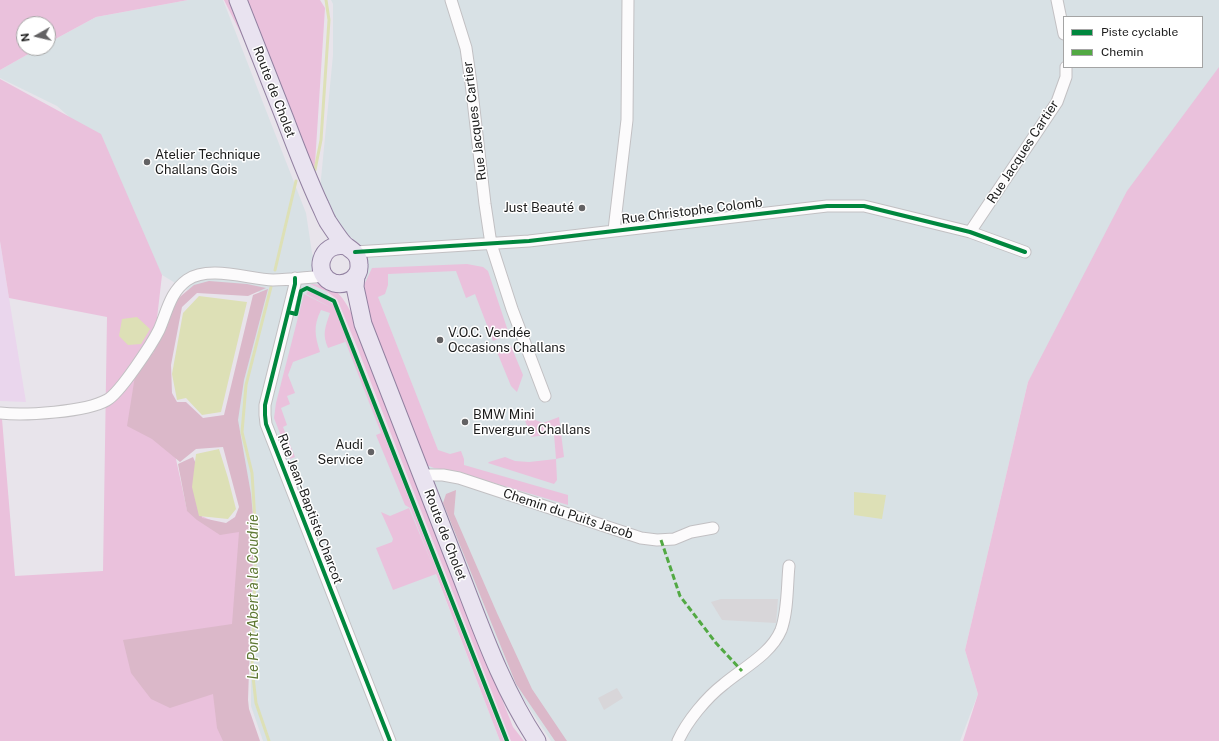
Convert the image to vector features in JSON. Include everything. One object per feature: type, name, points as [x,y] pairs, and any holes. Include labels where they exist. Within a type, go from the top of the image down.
[{"type":"main road","name":"Route de Cholet","points":[[238,0],[310,184],[328,222],[354,259],[355,287],[363,324],[494,659],[517,709],[537,741]]},
{"type":"main road","name":"Route de Cholet","points":[[310,184],[323,234],[326,269],[343,291],[363,324]]},
{"type":"main road","points":[[334,246],[354,259],[352,280],[347,282],[340,284],[326,269],[329,249],[334,246]]},
{"type":"street","name":"Rue Jacques Cartier","points":[[451,0],[466,48],[491,244],[512,309],[545,396]]},
{"type":"street","points":[[614,230],[627,120],[628,0]]},
{"type":"street","points":[[1057,0],[1063,29]]},
{"type":"street","name":"Rue Jacques Cartier","points":[[970,232],[1057,102],[1066,77],[1066,68]]},
{"type":"street","name":"Rue Christophe Colomb","points":[[354,259],[379,250],[528,241],[827,206],[864,206],[970,232],[1025,252]]},
{"type":"street","points":[[0,413],[31,414],[88,407],[107,400],[116,394],[159,330],[172,296],[187,280],[202,274],[224,274],[273,280],[297,277],[326,269]]},
{"type":"street","name":"Rue Jean-Baptiste Charcot","points":[[297,277],[265,405],[265,420],[390,741]]},
{"type":"street","name":"Chemin du Puits Jacob","points":[[423,475],[444,475],[459,478],[641,538],[657,540],[674,539],[691,532],[713,528]]},
{"type":"street","points":[[678,741],[681,733],[702,705],[722,685],[752,663],[776,639],[781,630],[785,613],[789,566]]},
{"type":"shaded area","points":[[0,0],[188,0],[96,17],[56,39],[56,16],[16,16],[16,56],[25,56],[0,70]]},
{"type":"shaded area","points":[[188,0],[223,0],[306,213],[312,253],[500,741],[263,741],[251,706],[250,505],[232,419],[265,293],[212,284],[187,290],[162,275],[92,137],[57,106],[0,78],[0,70],[25,56],[56,56],[56,39],[96,17]]},
{"type":"shaded area","points":[[224,0],[320,0],[325,8],[314,179]]},
{"type":"shaded area","points":[[331,0],[1219,0],[1219,78],[1028,382],[965,650],[978,694],[960,741],[551,741],[518,691],[507,668],[363,299],[360,284],[367,268],[360,244],[340,230],[320,189],[333,55],[333,4]]},
{"type":"shaded area","points":[[1219,67],[1219,741],[963,741],[978,694],[965,650],[1028,382],[1127,191]]},
{"type":"shaded area","points":[[0,79],[101,134],[162,275],[153,353],[187,510],[239,532],[240,625],[220,689],[243,741],[0,741],[0,419],[2,419],[15,576],[103,571],[107,317],[9,298],[0,241]]},
{"type":"shaded area","points":[[0,241],[9,298],[26,402],[0,401]]},
{"type":"shaded area","points":[[467,264],[483,267],[488,271],[509,334],[493,341],[475,294],[466,298],[456,271],[388,274],[388,285],[385,294],[378,297],[438,450],[450,454],[461,451],[464,459],[464,465],[568,495],[568,505],[454,471],[434,468],[424,464],[364,309],[366,298],[364,285],[372,268]]},
{"type":"shaded area","points":[[209,281],[247,284],[266,288],[248,296],[197,293],[182,307],[171,365],[172,393],[177,402],[186,402],[203,418],[224,415],[253,295],[268,289],[244,380],[238,420],[251,494],[254,528],[248,700],[249,709],[260,741],[223,741],[217,728],[213,694],[170,708],[151,699],[131,673],[123,640],[232,624],[239,532],[220,535],[197,520],[187,511],[178,464],[193,457],[196,464],[196,494],[202,518],[226,523],[235,517],[239,507],[223,447],[196,449],[180,462],[152,439],[127,426],[135,376],[153,353],[175,301],[194,285]]},
{"type":"shaded area","points":[[310,284],[317,284],[332,288],[337,292],[343,299],[356,322],[513,727],[524,741],[511,741],[337,299],[326,291]]},
{"type":"shaded area","points":[[308,291],[333,304],[504,741],[500,741],[436,574],[393,590],[376,548],[392,542],[393,539],[381,512],[390,516],[409,508],[432,564],[410,508],[405,505],[376,435],[381,433],[342,333],[345,342],[328,348],[325,339],[325,331],[330,313],[321,310],[316,326],[317,341],[320,352],[293,362],[288,375],[295,393],[287,396],[290,404],[281,408],[287,425],[283,427],[295,457],[290,459],[274,418],[276,403],[304,294],[332,308],[306,294]]},
{"type":"shaded area","points":[[199,296],[247,302],[221,412],[202,415],[186,398],[177,400],[172,374],[183,313]]},
{"type":"shaded area","points":[[137,317],[150,329],[141,344],[128,345],[119,336],[122,319]]},
{"type":"shaded area","points":[[511,346],[523,375],[517,392],[511,386],[497,352]]},
{"type":"shaded area","points":[[523,415],[543,423],[559,417],[564,457],[556,459],[554,434],[531,437]]},
{"type":"shaded area","points":[[219,449],[236,509],[228,519],[199,516],[192,487],[196,454]]},
{"type":"shaded area","points":[[505,457],[515,461],[529,462],[556,459],[557,480],[554,484],[488,463]]},
{"type":"shaded area","points":[[456,490],[454,514],[497,613],[532,689],[567,741],[555,741],[516,684],[443,503],[446,494]]},
{"type":"shaded area","points":[[854,492],[886,495],[882,519],[854,515]]},
{"type":"shaded area","points":[[721,599],[778,599],[776,623],[722,620],[711,602]]},
{"type":"shaded area","points":[[617,688],[623,698],[604,710],[598,698]]},
{"type":"waterway","points":[[315,170],[321,140],[329,20],[326,0]]},
{"type":"waterway","points":[[275,270],[296,181]]},
{"type":"waterway","name":"Le Pont Abert à la Coudrie","points":[[269,741],[256,703],[252,668],[256,538],[252,473],[242,432],[246,385],[271,287]]},
{"type":"marked path","points":[[661,540],[680,596],[716,643],[742,671]]},
{"type":"cycle path","points":[[355,252],[529,241],[827,206],[864,206],[970,232],[1025,252]]},
{"type":"cycle path","points":[[295,278],[295,284],[265,405],[266,424],[390,741]]},
{"type":"cycle path","points":[[288,312],[296,314],[301,291],[307,288],[334,301],[507,741]]},
{"type":"place","name":"Atelier Technique Challans Gois","points":[[147,162]]},
{"type":"place","name":"Just Beauté","points":[[582,208]]},
{"type":"place","name":"V.O.C. Vendée Occasions Challans","points":[[440,340]]},
{"type":"place","name":"BMW Mini Envergure Challans","points":[[465,422]]},
{"type":"place","name":"Audi Service","points":[[371,452]]}]
